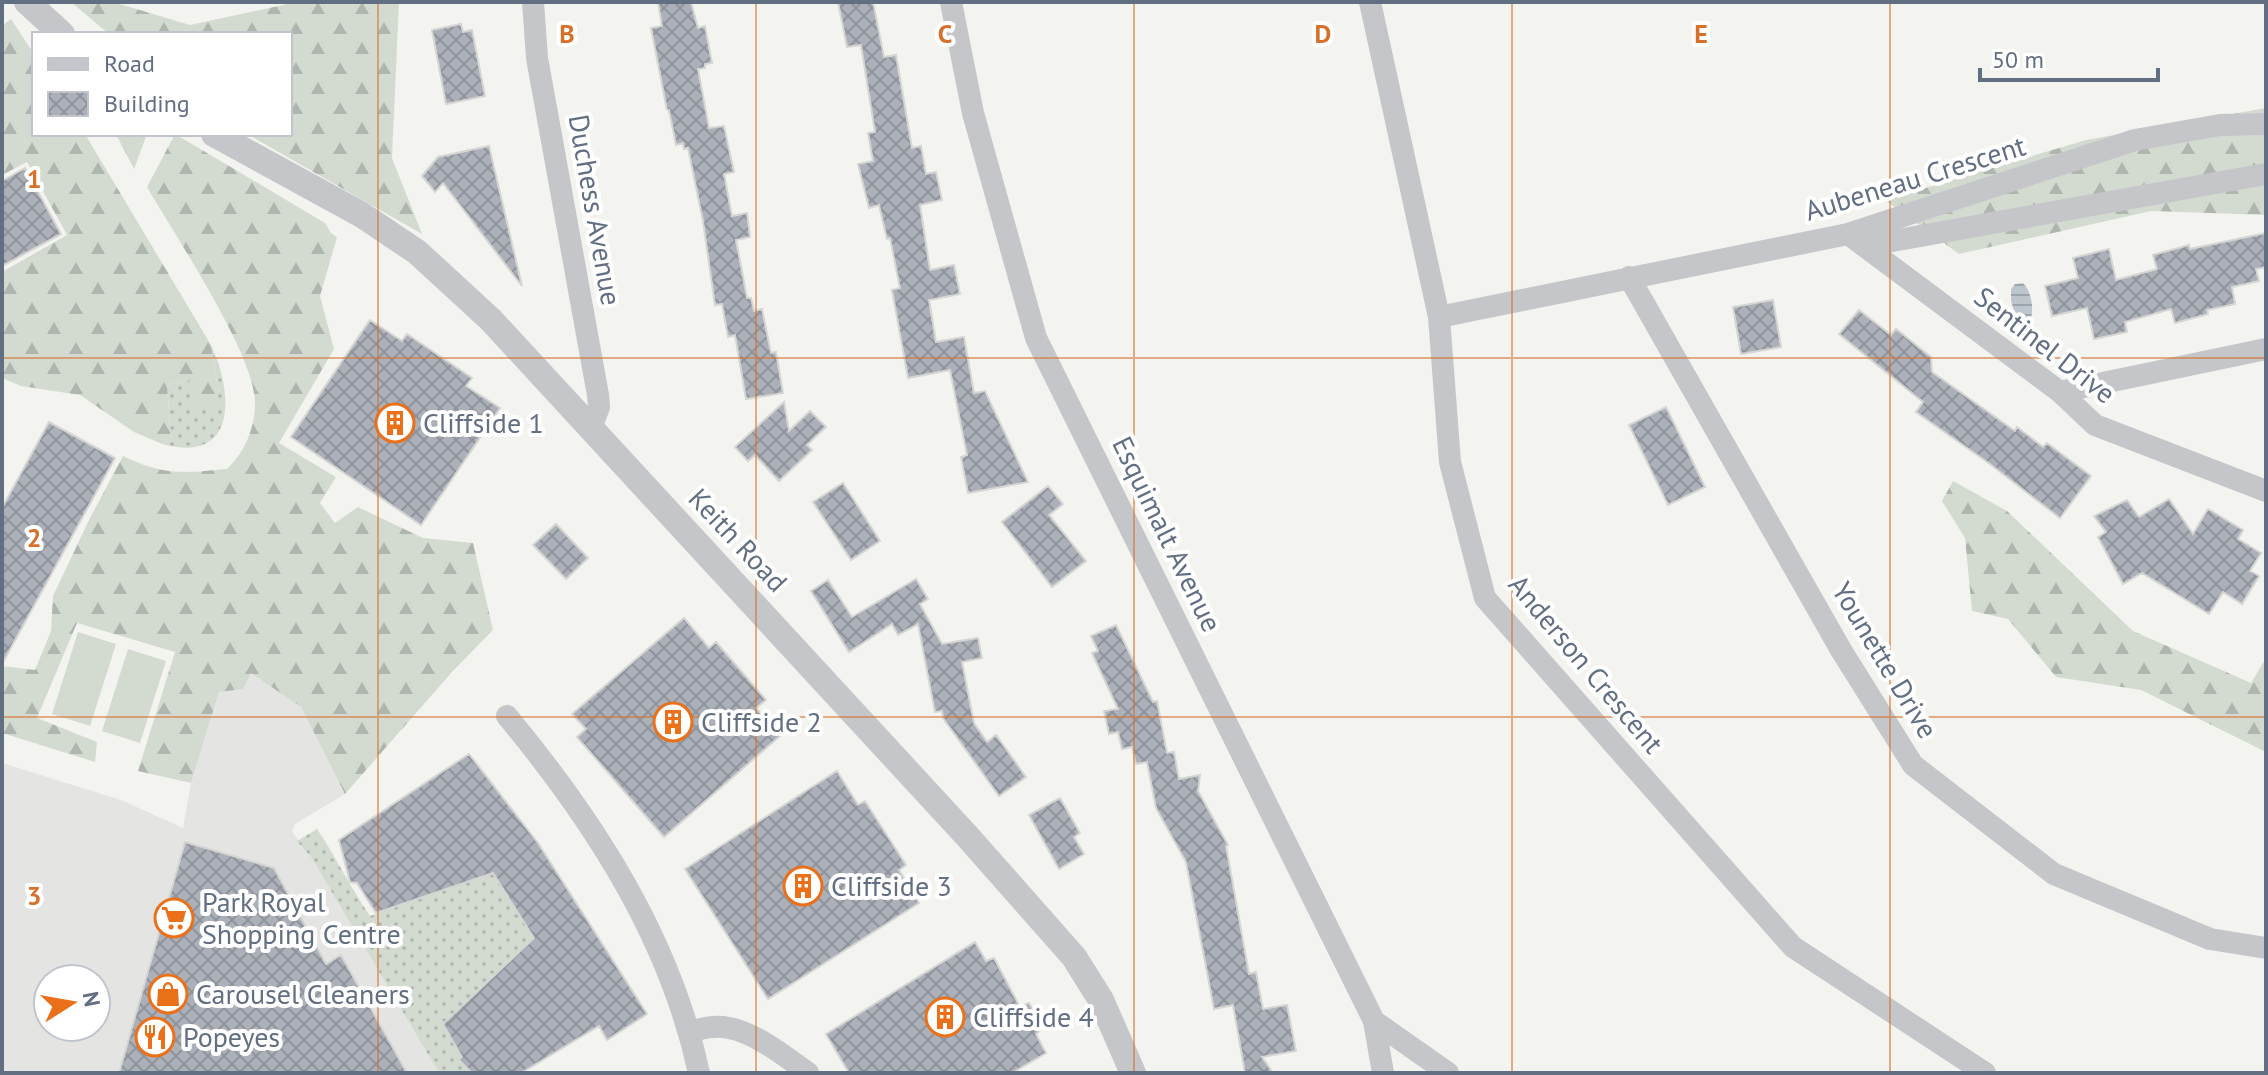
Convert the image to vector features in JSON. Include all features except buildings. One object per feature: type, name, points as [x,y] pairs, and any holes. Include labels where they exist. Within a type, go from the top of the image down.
[{"type":"street","points":[[27,2],[60,32]]},
{"type":"street","name":"Duchess Avenue","points":[[533,2],[537,58],[598,395],[599,407],[591,428]]},
{"type":"street","name":"Esquimalt Avenue","points":[[951,2],[973,113],[1036,338],[1374,1021],[1383,1073]]},
{"type":"street","name":"Anderson Crescent","points":[[1370,2],[1439,317],[1450,462],[1485,598],[1793,947],[1985,1073]]},
{"type":"street","name":"Aubeneau Crescent","points":[[1856,240],[2135,140],[2220,125],[2266,124]]},
{"type":"street","name":"Keith Road","points":[[218,136],[362,215],[417,252],[491,320],[957,825],[1074,957],[1101,1000],[1133,1073]]},
{"type":"street","name":"Aubeneau Crescent","points":[[1439,317],[1629,277],[2266,174]]},
{"type":"street","name":"Sentinel Drive","points":[[1856,240],[2060,392],[2095,425],[2266,491]]},
{"type":"street","name":"Younette Drive","points":[[1629,277],[1841,650],[1913,765],[2054,874],[2210,939],[2266,948]]},
{"type":"street","points":[[2060,392],[2266,349]]},
{"type":"street","points":[[507,716],[557,777],[603,843],[637,904],[690,1032],[699,1073]]},
{"type":"street","points":[[1374,1021],[1448,1073]]},
{"type":"street","points":[[690,1032],[712,1026],[731,1028],[756,1039],[808,1073]]},
{"type":"shaded area","points":[[2023,283],[2032,304],[2031,318],[2025,322],[2017,321],[2011,301],[2011,289],[2015,284]]},
{"type":"shaded area","name":"Park Royal Shopping Centre","points":[[251,672],[301,707],[345,794],[295,824],[292,832],[311,857],[439,1073],[2,1073],[2,763],[121,800],[183,828],[191,783],[219,692]]},
{"type":"green space","points":[[71,2],[113,2],[190,25],[297,2],[399,2],[392,158],[422,234],[250,136],[292,136],[292,32],[107,32]]},
{"type":"green space","points":[[11,19],[32,51],[32,136],[86,136],[211,345],[219,393],[211,410],[191,408],[190,380],[167,385],[171,440],[162,444],[134,432],[80,395],[21,386],[2,378],[2,272],[67,235],[27,162],[2,175],[2,26]]},
{"type":"green space","points":[[2266,108],[2266,215],[2151,211],[1959,254],[1885,200],[2086,140]]},
{"type":"green space","points":[[117,136],[146,136],[134,169]]},
{"type":"green space","points":[[174,136],[178,136],[325,223],[337,237],[320,296],[334,349],[279,443],[336,477],[320,503],[335,523],[358,507],[423,538],[473,543],[493,630],[345,794],[301,707],[251,673],[243,689],[219,692],[191,783],[138,771],[175,652],[77,623],[37,718],[97,742],[95,762],[2,733],[2,666],[35,670],[51,631],[53,596],[123,456],[174,472],[227,469],[244,447],[251,430],[255,402],[242,354],[211,294],[147,187]]},
{"type":"green space","points":[[211,345],[224,384],[223,421],[217,435],[205,444],[187,448],[162,444],[171,440],[167,385],[190,380],[219,393]]},
{"type":"green space","points":[[1953,481],[2007,511],[2133,631],[2251,683],[2266,658],[2266,752],[2141,690],[2056,677],[2008,619],[1972,611],[1965,538],[1942,501]]},
{"type":"green space","points":[[78,632],[116,644],[90,726],[52,714]]},
{"type":"green space","points":[[128,649],[166,661],[140,743],[102,731]]},
{"type":"green space","points":[[317,829],[370,916],[493,873],[534,938],[443,1024],[462,1057],[459,1061],[472,1073],[439,1073],[311,857],[297,841]]},
{"type":"place","name":"Cliffside 1","points":[[395,423]]},
{"type":"place","name":"Cliffside 2","points":[[673,722]]},
{"type":"place","name":"Cliffside 3","points":[[803,886]]},
{"type":"place","name":"Park Royal Shopping Centre","points":[[174,918]]},
{"type":"place","name":"Carousel Cleaners","points":[[168,994]]},
{"type":"place","name":"Cliffside 4","points":[[945,1017]]},
{"type":"place","name":"Popeyes","points":[[155,1037]]}]
